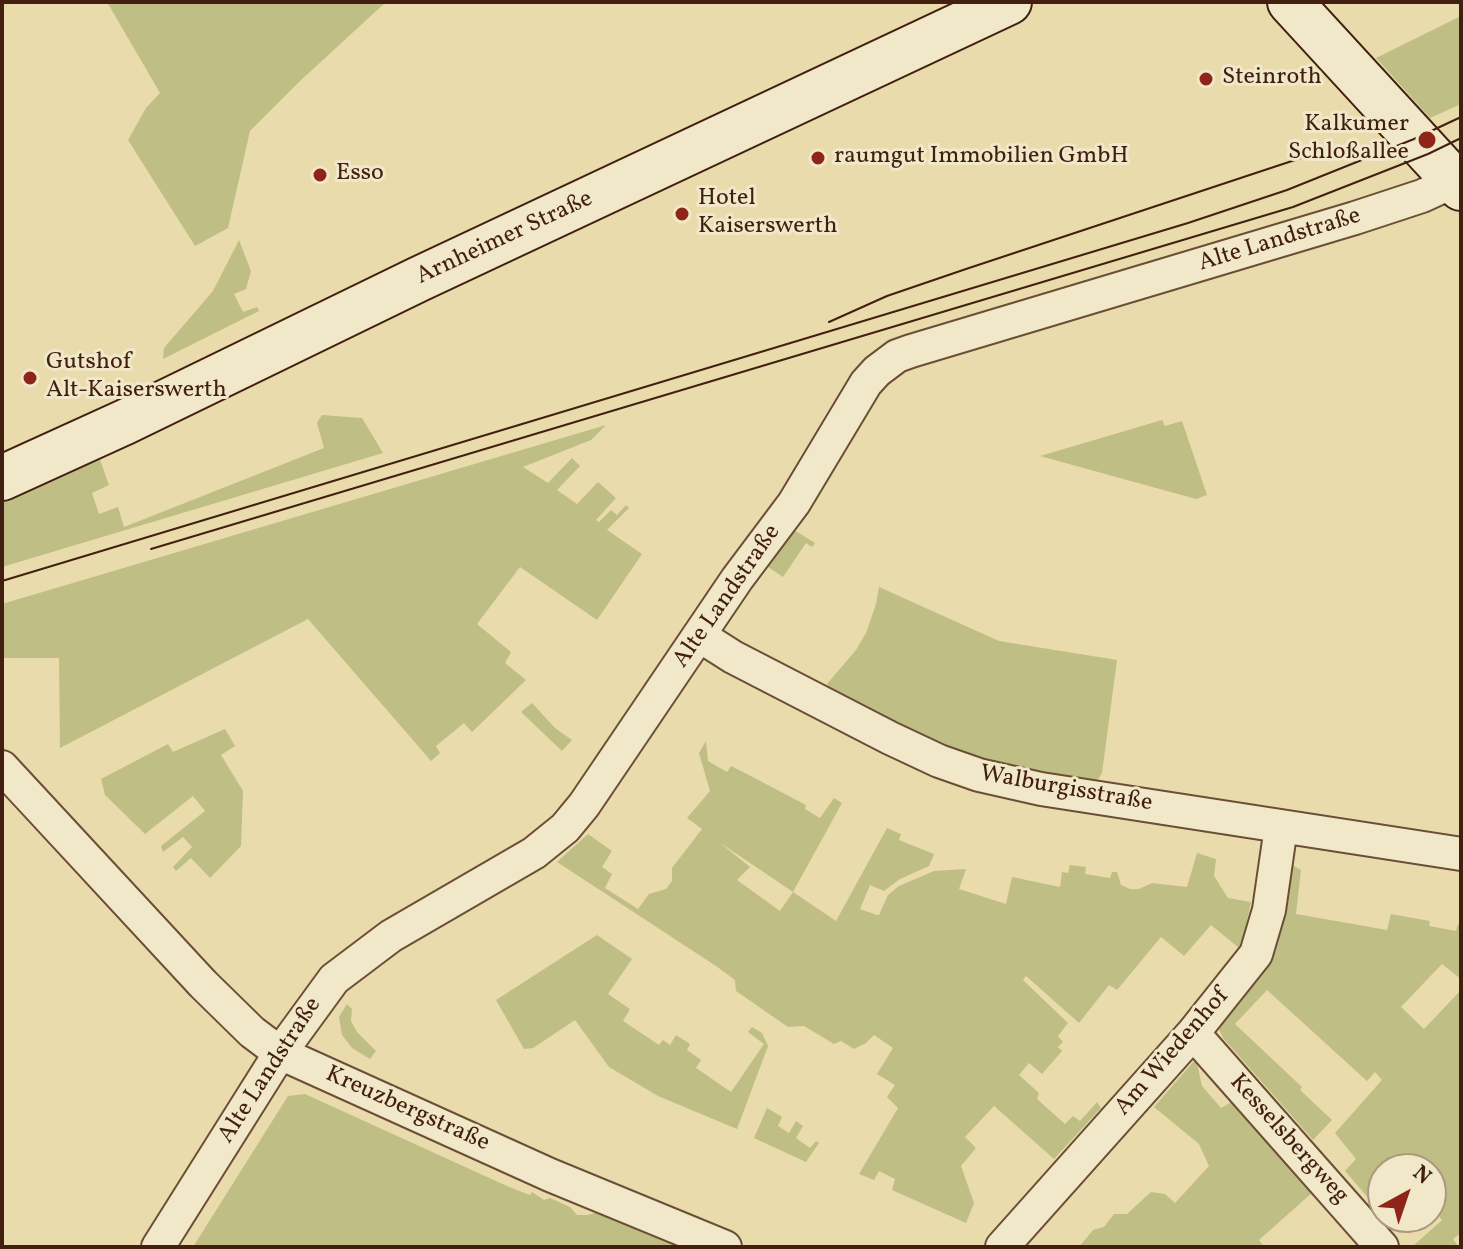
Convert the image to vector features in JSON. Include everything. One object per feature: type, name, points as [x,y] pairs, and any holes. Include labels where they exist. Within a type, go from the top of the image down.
[{"type":"main road","name":"Arnheimer Straße","points":[[2,478],[1009,2]]},
{"type":"main road","points":[[1290,2],[1450,186]]},
{"type":"street","name":"Alte Landstraße","points":[[158,1247],[280,1053],[316,1000],[345,968],[391,936],[534,853],[565,828],[584,805],[737,579],[794,503],[866,383],[897,356],[1328,227],[1450,186]]},
{"type":"street","name":"Walburgisstraße","points":[[700,636],[733,657],[890,738],[939,761],[979,775],[1041,789],[1461,854]]},
{"type":"street","name":"Kreuzbergstraße","points":[[2,767],[203,984],[252,1032],[280,1053],[550,1175],[725,1247]]},
{"type":"street","name":"Am Wiedenhof","points":[[1002,1247],[1193,1033],[1256,954],[1269,910],[1281,827]]},
{"type":"street","name":"Kesselsbergweg","points":[[1193,1033],[1382,1247]]},
{"type":"shaded area","points":[[107,2],[386,2],[250,131],[228,228],[195,246],[128,140],[146,108],[160,93]]},
{"type":"shaded area","points":[[1461,16],[1461,104],[1430,118],[1376,58]]},
{"type":"shaded area","points":[[239,240],[251,271],[246,289],[234,294],[243,312],[257,307],[259,311],[163,359],[164,348],[213,291]]},
{"type":"shaded area","points":[[322,415],[362,418],[383,453],[2,567],[2,496],[99,457],[109,485],[92,493],[99,514],[118,507],[124,527],[324,448],[317,423]]},
{"type":"shaded area","points":[[1162,420],[1165,426],[1182,421],[1207,495],[1196,499],[1040,456]]},
{"type":"shaded area","points":[[606,425],[591,440],[523,467],[548,483],[572,458],[580,466],[557,490],[577,504],[598,482],[616,498],[596,520],[599,522],[611,510],[617,515],[626,505],[629,508],[607,530],[642,554],[597,620],[520,567],[477,624],[511,652],[505,663],[526,680],[472,732],[464,723],[436,746],[440,753],[431,761],[308,619],[60,748],[59,658],[2,658],[2,604]]},
{"type":"shaded area","points":[[794,530],[815,543],[812,547],[806,543],[783,577],[768,567]]},
{"type":"shaded area","points":[[879,587],[999,641],[1117,660],[1102,773],[1097,781],[965,760],[832,695],[827,684],[866,633]]},
{"type":"shaded area","points":[[532,703],[555,728],[572,740],[562,751],[521,712]]},
{"type":"shaded area","points":[[225,729],[235,746],[221,755],[243,791],[241,846],[210,878],[191,858],[176,871],[173,867],[192,847],[183,837],[163,852],[161,846],[205,811],[193,796],[145,834],[105,795],[101,779],[168,744],[173,752]]},
{"type":"shaded area","points":[[706,741],[708,761],[727,772],[731,766],[745,773],[806,805],[805,809],[820,818],[834,798],[842,803],[793,892],[836,921],[887,828],[901,834],[899,840],[934,854],[929,866],[900,879],[884,891],[870,885],[860,909],[877,915],[888,895],[899,886],[934,871],[966,869],[959,889],[1006,904],[1012,877],[1060,887],[1062,872],[1068,873],[1070,865],[1086,867],[1085,874],[1110,878],[1112,872],[1117,872],[1121,885],[1130,889],[1152,883],[1187,887],[1197,853],[1216,859],[1214,876],[1228,898],[1251,902],[1245,931],[1239,948],[1211,925],[1184,956],[1161,937],[1117,990],[1109,985],[1079,1023],[1026,976],[1023,980],[1068,1023],[1058,1036],[1063,1042],[1058,1047],[1062,1051],[1042,1074],[1029,1063],[1019,1075],[1039,1093],[1037,1099],[1065,1124],[1073,1116],[1080,1121],[1097,1102],[1101,1108],[1054,1159],[994,1106],[965,1137],[976,1148],[961,1166],[974,1203],[966,1223],[892,1190],[895,1179],[879,1171],[874,1180],[859,1174],[898,1108],[887,1097],[895,1085],[877,1074],[893,1048],[874,1035],[854,1049],[841,1041],[834,1044],[804,1026],[788,1027],[736,991],[735,980],[716,966],[557,862],[588,834],[612,851],[602,867],[612,874],[605,888],[638,909],[649,894],[666,889],[672,881],[672,868],[702,829],[687,818],[710,791],[699,753]],"holes":[[[719,842],[793,892],[780,911],[737,880],[750,867]]]},
{"type":"shaded area","points":[[1292,865],[1301,870],[1296,914],[1387,930],[1391,914],[1430,921],[1429,926],[1456,931],[1458,924],[1461,925],[1461,979],[1442,964],[1401,1007],[1424,1029],[1461,990],[1461,1233],[1453,1239],[1459,1247],[1412,1247],[1428,1233],[1447,1233],[1447,1153],[1367,1153],[1367,1196],[1345,1171],[1356,1159],[1335,1133],[1382,1080],[1375,1072],[1367,1081],[1267,990],[1235,1024],[1332,1120],[1313,1140],[1223,1038],[1219,1029],[1220,1020],[1279,930],[1287,904]]},
{"type":"shaded area","points":[[597,935],[632,959],[608,994],[630,1009],[623,1021],[659,1045],[663,1040],[670,1045],[676,1035],[690,1044],[687,1050],[701,1060],[696,1068],[731,1092],[764,1044],[748,1032],[752,1027],[762,1033],[768,1046],[737,1129],[658,1096],[609,1067],[575,1020],[533,1048],[524,1049],[496,1000]]},
{"type":"shaded area","points":[[347,1004],[352,1009],[351,1021],[357,1032],[376,1051],[370,1059],[352,1048],[342,1035],[339,1017]]},
{"type":"shaded area","points":[[1193,1062],[1197,1063],[1202,1086],[1221,1108],[1233,1101],[1313,1192],[1259,1240],[1264,1247],[1079,1247],[1093,1230],[1104,1227],[1114,1214],[1127,1214],[1151,1192],[1165,1194],[1175,1203],[1209,1166],[1199,1144],[1154,1107]]},
{"type":"shaded area","points":[[305,1094],[509,1187],[530,1195],[532,1192],[544,1200],[550,1198],[570,1207],[577,1215],[600,1211],[698,1247],[193,1247],[288,1096]]},
{"type":"shaded area","points":[[767,1108],[782,1117],[778,1126],[789,1133],[796,1121],[803,1126],[796,1138],[810,1148],[816,1141],[819,1143],[806,1162],[754,1138]]},
{"type":"tram line","points":[[2,581],[1188,223],[1287,190],[1461,117]]},
{"type":"tram line","points":[[151,549],[1293,207],[1461,138]]},
{"type":"tram line","points":[[829,322],[887,296],[1301,158]]},
{"type":"place","name":"Steinroth","points":[[1206,79]]},
{"type":"place","name":"Kalkumer Schloßallee","points":[[1427,140]]},
{"type":"place","name":"raumgut Immobilien GmbH","points":[[818,158]]},
{"type":"place","name":"Esso","points":[[320,175]]},
{"type":"place","name":"Hotel Kaiserswerth","points":[[682,214]]},
{"type":"place","name":"Gutshof Alt-Kaiserswerth","points":[[30,378]]}]
